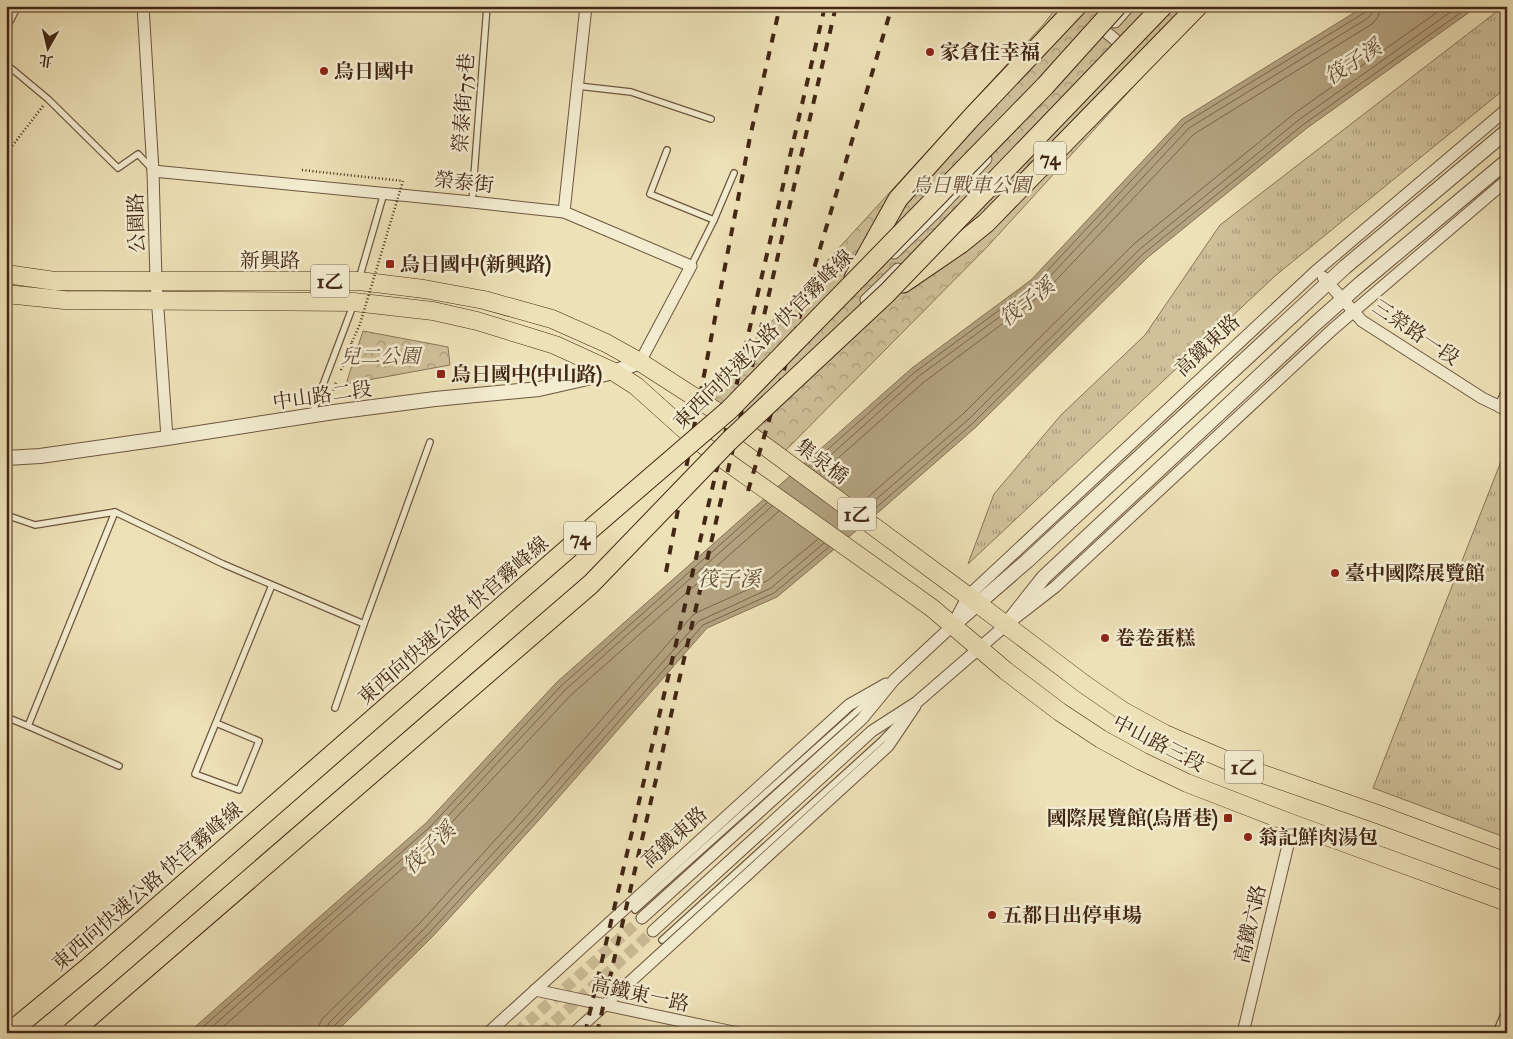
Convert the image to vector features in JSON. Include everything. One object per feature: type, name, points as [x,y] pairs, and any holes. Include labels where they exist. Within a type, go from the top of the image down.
[{"type":"highway","name":"74","points":[[851,284],[898,199],[1077,6]]},
{"type":"highway","name":"東西向快速公路 快官霧峰線","points":[[8,1033],[90,966],[729,410],[1045,86],[1117,6]]},
{"type":"highway","name":"74","points":[[71,1033],[591,584],[730,442],[887,293],[1163,6]]},
{"type":"highway","name":"74","points":[[887,293],[960,244],[986,222],[1198,6]]},
{"type":"main road","name":"新興路","points":[[6,274],[55,281],[359,281],[424,289],[484,300],[552,319],[640,362]]},
{"type":"main road","name":"新興路","points":[[6,294],[64,300],[354,302],[433,311],[477,321],[555,345],[614,372]]},
{"type":"main road","name":"1乙","points":[[640,362],[733,422]]},
{"type":"main road","name":"中山路三段","points":[[614,372],[636,386],[696,439],[934,610],[978,648],[1060,712],[1102,739],[1140,761],[1187,783],[1507,902]]},
{"type":"main road","name":"集泉橋","points":[[733,422],[968,596]]},
{"type":"main road","name":"中山路三段","points":[[968,596],[1092,690],[1123,711],[1165,734],[1240,766],[1507,862]]},
{"type":"street","name":"公園路","points":[[143,6],[153,171],[156,281],[159,300],[167,438]]},
{"type":"street","points":[[564,212],[586,6]]},
{"type":"street","points":[[733,422],[936,212],[1129,6]]},
{"type":"street","points":[[733,422],[947,220],[1151,6]]},
{"type":"street","points":[[1106,32],[1118,42]]},
{"type":"street","name":"高鐵東路","points":[[639,914],[862,719],[894,680],[952,626],[968,596],[1316,271],[1507,110]]},
{"type":"street","name":"高鐵東路","points":[[968,596],[1027,561],[1327,283],[1507,131]]},
{"type":"street","points":[[1006,625],[1044,577],[1342,300],[1507,161]]},
{"type":"street","name":"榮泰街","points":[[153,171],[564,212],[691,266]]},
{"type":"street","points":[[654,931],[872,731],[917,702],[978,648],[1055,587],[1353,311],[1507,180]]},
{"type":"street","points":[[640,362],[691,266]]},
{"type":"street","name":"三榮路一段","points":[[1316,271],[1362,321],[1482,398],[1503,408]]},
{"type":"street","name":"中山路二段","points":[[6,458],[40,456],[435,399],[539,390],[614,372],[640,362]]},
{"type":"street","points":[[1503,408],[1507,393]]},
{"type":"street","name":"高鐵東路","points":[[488,1033],[849,705],[894,680]]},
{"type":"street","points":[[574,1033],[888,746],[917,702]]},
{"type":"street","name":"高鐵六路","points":[[1243,1033],[1293,824]]},
{"type":"street","name":"高鐵東一路","points":[[535,990],[738,1033]]},
{"type":"lane","points":[[6,29],[18,6]]},
{"type":"lane","name":"榮泰街75巷","points":[[472,202],[487,6]]},
{"type":"lane","points":[[6,64],[48,99],[118,168],[138,154],[153,171]]},
{"type":"lane","points":[[578,86],[631,92],[711,119]]},
{"type":"lane","points":[[667,150],[650,194],[714,220]]},
{"type":"lane","points":[[691,266],[714,220],[734,173]]},
{"type":"lane","points":[[359,281],[384,193]]},
{"type":"lane","points":[[312,416],[354,302]]},
{"type":"lane","points":[[335,708],[430,442]]},
{"type":"lane","points":[[6,515],[35,525],[115,512],[223,564],[364,624]]},
{"type":"lane","points":[[28,726],[115,512]]},
{"type":"lane","points":[[216,723],[260,741],[239,790],[195,774],[272,585]]},
{"type":"lane","points":[[662,940],[882,740],[917,702]]},
{"type":"lane","points":[[6,717],[119,766]]},
{"type":"lane","points":[[1496,1033],[1507,1007]]},
{"type":"path","points":[[6,154],[48,99]]},
{"type":"path","points":[[302,170],[403,181],[360,324],[336,382],[332,397]]},
{"type":"green space","name":"烏日戰車公園","points":[[1058,6],[1207,6],[988,246],[782,454],[698,402],[1042,26]]},
{"type":"green space","points":[[1504,6],[1507,6],[1507,87],[1275,276],[968,564],[994,494],[1061,415],[1145,335],[1220,225]]},
{"type":"green space","name":"兒二公園","points":[[363,331],[448,347],[450,365],[346,384]]},
{"type":"green space","points":[[1507,446],[1507,838],[1373,788]]},
{"type":"water","name":"筏子溪","points":[[1365,6],[1478,6],[1307,128],[1147,258],[976,427],[777,597],[707,628],[538,821],[433,936],[335,1033],[188,1033],[426,823],[557,682],[912,368],[1031,280],[1182,119]]},
{"type":"tunnel","points":[[516,1033],[642,918]]},
{"type":"tunnel","points":[[542,1033],[653,931]]},
{"type":"railway","points":[[666,572],[750,137],[780,6]]},
{"type":"railway","points":[[585,1033],[825,6]]},
{"type":"railway","points":[[597,1033],[836,6]]},
{"type":"railway","points":[[748,491],[892,6]]},
{"type":"place","name":"家倉住幸福","points":[[930,52]]},
{"type":"place","name":"烏日國中","points":[[324,71]]},
{"type":"place","name":"烏日國中(新興路)","points":[[390,264]]},
{"type":"place","name":"烏日國中(中山路)","points":[[441,374]]},
{"type":"place","name":"臺中國際展覽館","points":[[1335,573]]},
{"type":"place","name":"卷卷蛋糕","points":[[1105,638]]},
{"type":"place","name":"國際展覽館(烏厝巷)","points":[[1228,818]]},
{"type":"place","name":"翁記鮮肉湯包","points":[[1248,837]]},
{"type":"place","name":"五都日出停車場","points":[[992,915]]}]
